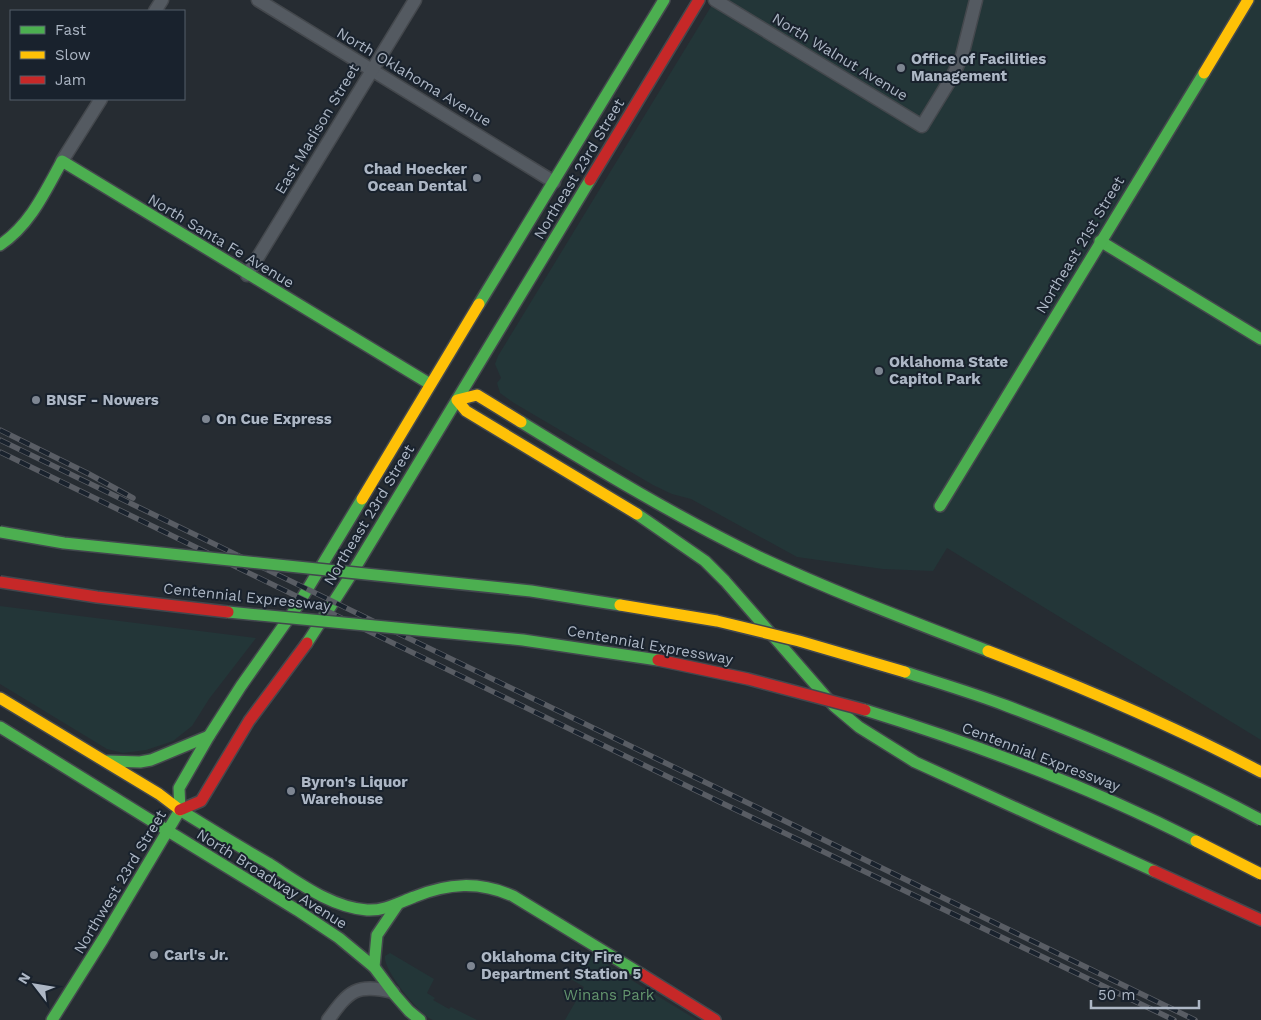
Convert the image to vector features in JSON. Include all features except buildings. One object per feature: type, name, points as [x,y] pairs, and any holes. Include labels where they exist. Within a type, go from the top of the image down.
[{"type":"main road","name":"Northeast 23rd Street","points":[[664,0],[296,608],[240,686],[208,736],[180,788],[180,810],[201,801],[249,721],[297,658],[349,578],[450,396],[699,0]]},
{"type":"main road","name":"Northeast 21st Street","points":[[940,506],[1248,0]]},
{"type":"main road","name":"North Santa Fe Avenue","points":[[62,161],[450,396],[466,411],[645,519],[705,561],[725,581],[834,706],[859,728],[915,762],[1261,920]]},
{"type":"main road","points":[[0,245],[16,234],[25,224],[62,161]]},
{"type":"main road","points":[[1100,241],[1261,339]]},
{"type":"main road","points":[[450,396],[477,395],[594,468],[663,508],[803,577],[1139,711],[1174,726],[1261,772]]},
{"type":"main road","points":[[0,532],[91,546],[530,590],[717,621],[870,661],[940,682],[1005,705],[1129,755],[1222,799],[1261,820]]},
{"type":"main road","name":"Centennial Expressway","points":[[0,582],[62,592],[174,605],[480,634],[570,645],[718,672],[856,708],[976,746],[1116,802],[1186,835],[1261,874]]},
{"type":"main road","name":"North Broadway Avenue","points":[[0,698],[106,761],[159,794],[180,810],[330,899],[354,908],[376,910],[440,888],[462,885],[490,887],[513,896],[715,1020]]},
{"type":"main road","name":"North Broadway Avenue","points":[[0,727],[138,811],[339,938],[374,967],[409,1011],[420,1020]]},
{"type":"main road","points":[[106,761],[140,762],[151,760],[208,736]]},
{"type":"main road","name":"Northwest 23rd Street","points":[[52,1020],[103,940],[180,810]]},
{"type":"main road","points":[[374,967],[377,934],[398,904]]},
{"type":"street","name":"North Oklahoma Avenue","points":[[258,0],[554,182]]},
{"type":"street","name":"East Madison Street","points":[[247,274],[415,0]]},
{"type":"street","name":"North Walnut Avenue","points":[[715,0],[922,126],[952,77],[962,56],[976,0]]},
{"type":"street","points":[[62,161],[100,100]]},
{"type":"street","points":[[328,1020],[344,998],[354,992],[366,988],[393,992]]},
{"type":"green space","name":"Oklahoma State Capitol Park","points":[[715,0],[1261,0],[1261,740],[947,548],[933,571],[883,569],[797,557],[691,499],[672,494],[653,485],[500,393],[497,383],[501,378],[495,364],[498,356]]},
{"type":"green space","points":[[0,606],[256,638],[209,699],[192,726],[173,741],[146,750],[123,753],[107,749],[0,684]]},
{"type":"green space","points":[[390,953],[434,979],[427,993],[435,998],[433,1000],[449,1009],[451,1007],[477,1020],[433,1020],[427,1017],[411,1001],[389,971],[385,956]]},
{"type":"green space","name":"Winans Park","points":[[592,956],[605,962],[697,1020],[565,1020],[584,987],[571,979],[582,961]]},
{"type":"railway","points":[[0,430],[133,498]]},
{"type":"railway","points":[[0,440],[1195,1020]]},
{"type":"railway","points":[[0,452],[726,805],[1174,1020]]},
{"type":"traffic: fast","points":[[479,304],[664,0]]},
{"type":"traffic: fast","points":[[940,506],[1204,73]]},
{"type":"traffic: fast","points":[[0,245],[11,237],[28,218],[43,196],[62,161],[430,384]]},
{"type":"traffic: fast","points":[[307,643],[349,578],[590,180]]},
{"type":"traffic: fast","points":[[1100,241],[1261,339]]},
{"type":"traffic: fast","points":[[521,422],[609,475],[728,542],[844,594],[988,651]]},
{"type":"traffic: fast","points":[[180,810],[179,788],[209,736],[241,686],[296,608],[362,499]]},
{"type":"traffic: fast","points":[[637,514],[705,561],[725,581],[834,706],[859,727],[915,762],[1154,871]]},
{"type":"traffic: fast","points":[[0,532],[64,543],[531,591],[620,605]]},
{"type":"traffic: fast","points":[[228,612],[523,640],[658,660]]},
{"type":"traffic: fast","points":[[905,672],[994,701],[1072,732],[1168,773],[1261,820]]},
{"type":"traffic: fast","points":[[865,710],[1033,768],[1156,821],[1196,841]]},
{"type":"traffic: fast","points":[[0,727],[168,831]]},
{"type":"traffic: fast","points":[[107,761],[140,762],[151,760],[209,736]]},
{"type":"traffic: fast","points":[[52,1020],[180,810]]},
{"type":"traffic: fast","points":[[180,810],[303,885],[340,904],[353,908],[373,910],[391,906],[439,889],[464,886],[488,888],[513,896],[641,974]]},
{"type":"traffic: fast","points":[[168,831],[339,938],[374,967],[395,995],[420,1020]]},
{"type":"traffic: fast","points":[[374,967],[377,935],[398,904]]},
{"type":"traffic: slow","points":[[1204,73],[1248,0]]},
{"type":"traffic: slow","points":[[362,499],[479,304]]},
{"type":"traffic: slow","points":[[521,422],[477,395],[457,400],[466,411],[637,514]]},
{"type":"traffic: slow","points":[[620,605],[717,621],[799,641],[905,672]]},
{"type":"traffic: slow","points":[[988,651],[1126,707],[1194,738],[1261,772]]},
{"type":"traffic: slow","points":[[0,698],[159,794],[180,810]]},
{"type":"traffic: slow","points":[[1196,841],[1261,874]]},
{"type":"traffic: jam","points":[[590,180],[699,0]]},
{"type":"traffic: jam","points":[[0,582],[97,597],[228,612]]},
{"type":"traffic: jam","points":[[180,810],[201,801],[249,721],[307,643]]},
{"type":"traffic: jam","points":[[658,660],[748,679],[865,710]]},
{"type":"traffic: jam","points":[[1154,871],[1261,920]]},
{"type":"traffic: jam","points":[[641,974],[715,1020]]},
{"type":"place","name":"Office of Facilities Management","points":[[901,68]]},
{"type":"place","name":"Chad Hoecker Ocean Dental","points":[[477,178]]},
{"type":"place","name":"Oklahoma State Capitol Park","points":[[879,371]]},
{"type":"place","name":"BNSF - Nowers","points":[[36,400]]},
{"type":"place","name":"On Cue Express","points":[[206,419]]},
{"type":"place","name":"Byron's Liquor Warehouse","points":[[291,791]]},
{"type":"place","name":"Carl's Jr.","points":[[154,955]]},
{"type":"place","name":"Oklahoma City Fire Department Station 5","points":[[471,966]]}]
